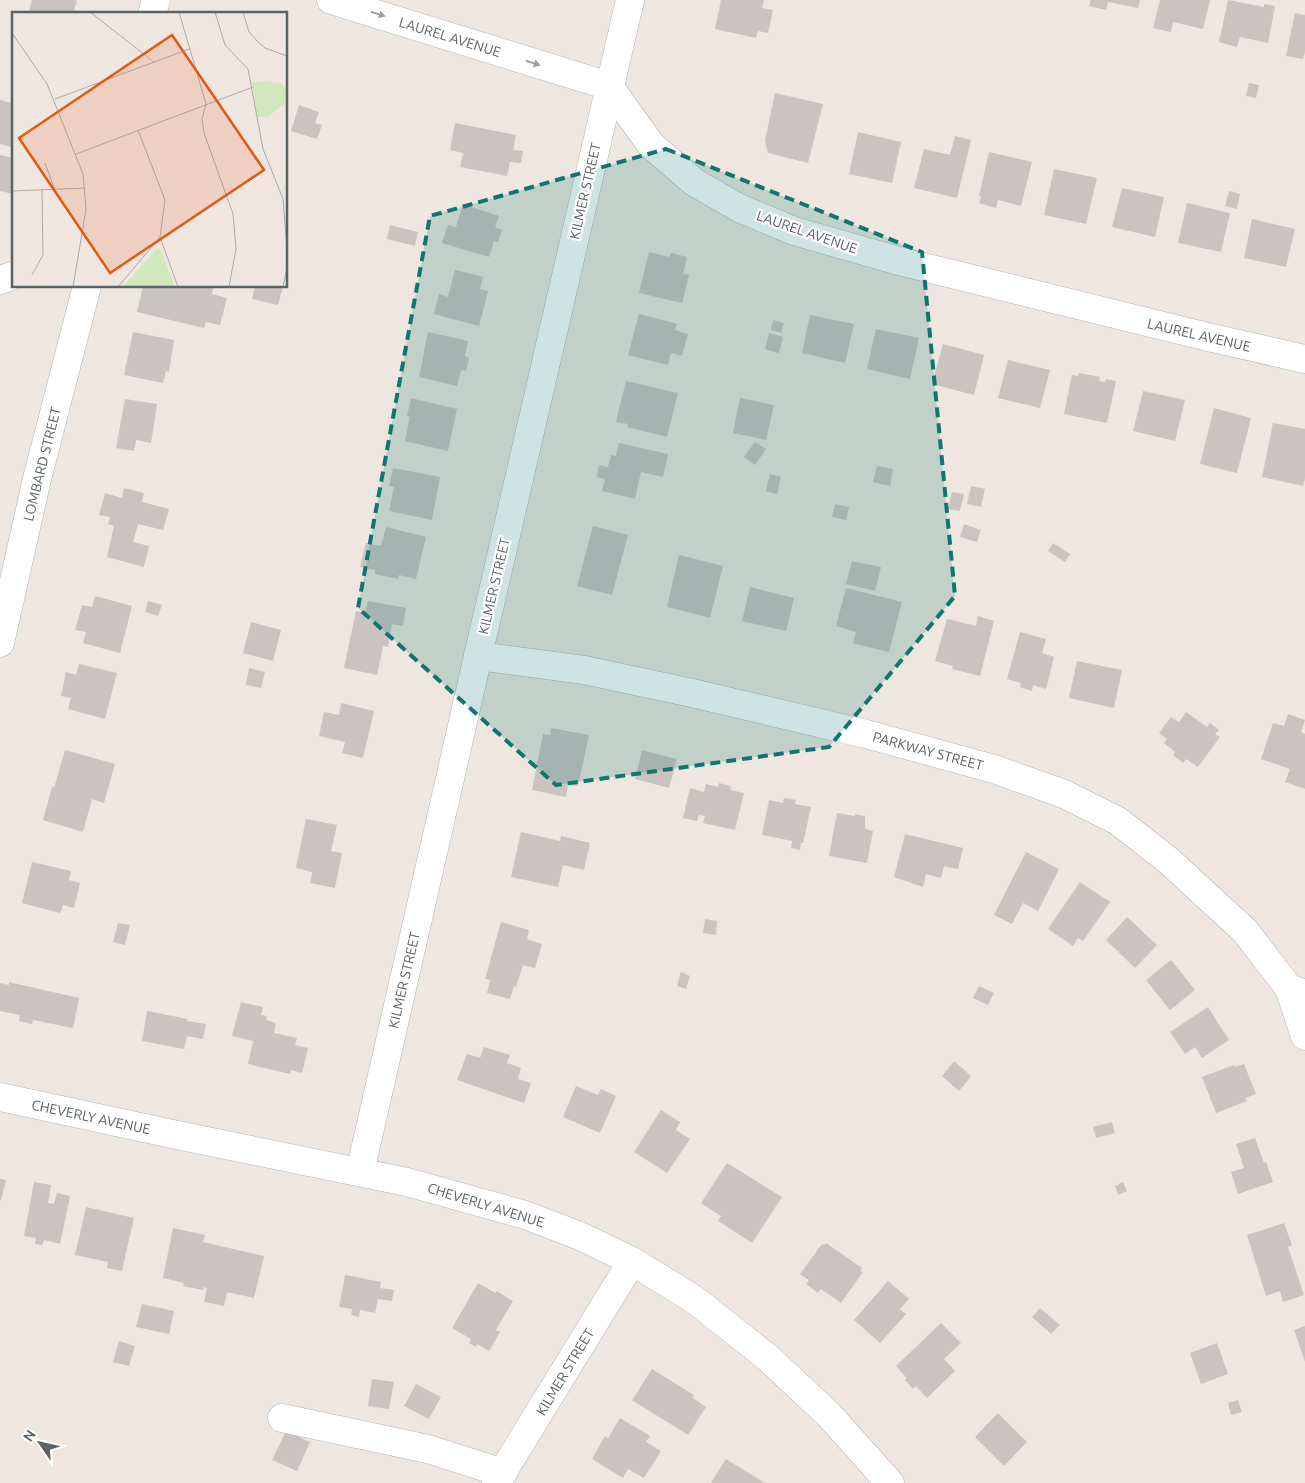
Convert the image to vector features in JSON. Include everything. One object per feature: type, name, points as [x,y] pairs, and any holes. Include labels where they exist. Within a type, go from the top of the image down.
[{"type":"street","name":"LAUREL AVENUE","points":[[332,0],[609,86],[651,145],[694,182],[739,208],[794,231],[898,261],[1208,338],[1305,359]]},
{"type":"street","name":"KILMER STREET","points":[[360,1172],[630,0]]},
{"type":"street","points":[[0,280],[12,276]]},
{"type":"street","name":"LOMBARD STREET","points":[[0,643],[38,479],[86,288]]},
{"type":"street","name":"PARKWAY STREET","points":[[478,656],[584,670],[702,695],[866,734],[994,769],[1064,794],[1118,821],[1168,861],[1244,931],[1297,991],[1305,1036]]},
{"type":"street","name":"CHEVERLY AVENUE","points":[[0,1097],[177,1136],[416,1184],[525,1215],[580,1236],[632,1261],[695,1300],[767,1357],[829,1415],[890,1483]]},
{"type":"street","name":"KILMER STREET","points":[[499,1478],[632,1261]]},
{"type":"street","points":[[282,1418],[428,1449],[499,1478]]},
{"type":"highlighted area","points":[[666,149],[922,252],[955,596],[829,747],[556,785],[358,608],[430,216]]},
{"type":"building","points":[[32,0],[77,1],[74,12],[29,12]]},
{"type":"building","points":[[721,0],[764,0],[762,8],[773,10],[768,33],[758,31],[756,38],[715,29]]},
{"type":"building","points":[[1091,0],[1140,0],[1138,8],[1108,2],[1106,10],[1089,6]]},
{"type":"building","points":[[1160,0],[1210,0],[1203,29],[1173,22],[1171,32],[1153,28]]},
{"type":"building","points":[[1228,0],[1264,7],[1264,4],[1275,6],[1268,43],[1240,37],[1237,47],[1219,42]]},
{"type":"building","points":[[1295,13],[1305,15],[1305,52],[1303,59],[1286,56]]},
{"type":"building","points":[[1249,83],[1259,85],[1256,98],[1246,96]]},
{"type":"building","points":[[775,93],[823,104],[808,163],[768,153],[765,141]]},
{"type":"building","points":[[0,100],[12,103],[12,147],[0,144]]},
{"type":"building","points":[[299,105],[319,112],[315,123],[322,125],[317,139],[291,131]]},
{"type":"building","points":[[455,123],[516,135],[513,150],[523,151],[521,163],[510,162],[507,176],[460,167],[463,153],[450,150]]},
{"type":"building","points":[[858,132],[901,142],[892,183],[849,174]]},
{"type":"building","points":[[955,136],[971,140],[957,198],[914,188],[924,149],[950,155]]},
{"type":"building","points":[[989,152],[1032,162],[1021,206],[998,200],[996,208],[979,203]]},
{"type":"building","points":[[0,155],[12,158],[12,194],[0,191]]},
{"type":"building","points":[[1054,169],[1097,178],[1086,224],[1044,215]]},
{"type":"building","points":[[1122,188],[1164,197],[1155,237],[1112,227]]},
{"type":"building","points":[[1229,191],[1240,194],[1237,209],[1225,206]]},
{"type":"building","points":[[1187,203],[1230,213],[1221,252],[1178,243]]},
{"type":"building","points":[[463,204],[499,216],[495,227],[502,230],[498,242],[494,241],[489,257],[442,243],[448,225],[456,227]]},
{"type":"building","points":[[1252,219],[1295,229],[1286,267],[1244,258]]},
{"type":"building","points":[[390,225],[418,232],[415,246],[387,239]]},
{"type":"building","points":[[649,252],[670,257],[671,253],[687,257],[683,274],[689,275],[682,303],[639,293]]},
{"type":"building","points":[[455,270],[483,277],[480,289],[488,291],[479,326],[434,314],[439,294],[448,297]]},
{"type":"building","points":[[143,288],[213,288],[212,294],[227,298],[220,325],[206,322],[204,328],[137,312]]},
{"type":"building","points":[[255,288],[282,288],[278,305],[252,299]]},
{"type":"building","points":[[639,314],[677,324],[675,330],[688,334],[682,356],[671,353],[668,365],[628,355]]},
{"type":"building","points":[[810,315],[854,324],[845,363],[802,353]]},
{"type":"building","points":[[773,320],[784,323],[781,333],[771,330]]},
{"type":"building","points":[[876,329],[919,338],[910,379],[867,369]]},
{"type":"building","points":[[133,332],[174,340],[169,372],[166,371],[163,383],[124,375]]},
{"type":"building","points":[[428,332],[468,341],[465,356],[469,358],[466,371],[461,370],[457,386],[419,377]]},
{"type":"building","points":[[769,333],[783,337],[779,353],[765,349]]},
{"type":"building","points":[[943,344],[984,355],[974,395],[932,384]]},
{"type":"building","points":[[1008,360],[1050,370],[1040,408],[998,398]]},
{"type":"building","points":[[1079,373],[1100,377],[1099,381],[1105,382],[1106,379],[1116,381],[1107,423],[1064,414],[1072,375],[1078,376]]},
{"type":"building","points":[[626,381],[678,393],[667,437],[627,427],[628,424],[616,422]]},
{"type":"building","points":[[1143,391],[1185,400],[1175,441],[1133,431]]},
{"type":"building","points":[[411,398],[457,409],[448,451],[405,441],[410,417],[407,416]]},
{"type":"building","points":[[740,398],[774,405],[766,440],[733,433]]},
{"type":"building","points":[[125,399],[157,404],[151,443],[136,440],[134,451],[116,448]]},
{"type":"building","points":[[1214,408],[1251,418],[1237,473],[1200,464]]},
{"type":"building","points":[[1273,423],[1305,429],[1305,479],[1303,486],[1262,477]]},
{"type":"building","points":[[755,442],[766,449],[755,465],[744,457]]},
{"type":"building","points":[[619,443],[668,454],[663,477],[641,472],[635,499],[602,491],[605,479],[597,477],[599,465],[608,467],[611,455],[616,456]]},
{"type":"building","points":[[877,466],[893,469],[890,486],[873,482]]},
{"type":"building","points":[[393,468],[440,477],[432,520],[389,511],[394,487],[389,486]]},
{"type":"building","points":[[770,474],[781,477],[777,494],[766,491]]},
{"type":"building","points":[[971,486],[985,489],[981,507],[967,504]]},
{"type":"building","points":[[124,488],[144,493],[142,502],[169,509],[163,530],[138,524],[133,542],[149,546],[144,567],[107,557],[114,526],[108,524],[110,517],[99,515],[105,493],[122,498]]},
{"type":"building","points":[[952,492],[964,494],[960,511],[948,509]]},
{"type":"building","points":[[835,504],[849,507],[846,520],[832,517]]},
{"type":"building","points":[[964,524],[981,530],[977,542],[960,537]]},
{"type":"building","points":[[593,526],[628,535],[612,595],[577,586]]},
{"type":"building","points":[[386,527],[426,537],[416,579],[399,575],[398,579],[375,574],[375,570],[360,567],[366,543],[381,546]]},
{"type":"building","points":[[1053,543],[1070,554],[1065,562],[1048,551]]},
{"type":"building","points":[[679,555],[723,566],[710,618],[667,607]]},
{"type":"building","points":[[852,561],[881,567],[875,591],[846,584]]},
{"type":"building","points":[[750,587],[794,598],[786,631],[742,621]]},
{"type":"building","points":[[846,588],[902,602],[889,652],[853,643],[856,632],[836,626]]},
{"type":"building","points":[[95,596],[132,606],[120,653],[83,643],[86,632],[75,630],[82,605],[92,607]]},
{"type":"building","points":[[148,601],[162,605],[158,616],[145,612]]},
{"type":"building","points":[[368,601],[406,608],[403,626],[392,624],[388,647],[383,646],[377,675],[344,668],[356,611],[365,613]]},
{"type":"building","points":[[978,616],[994,621],[980,676],[952,669],[953,666],[935,661],[947,619],[976,626]]},
{"type":"building","points":[[251,622],[281,630],[273,661],[243,653]]},
{"type":"building","points":[[1020,632],[1046,639],[1042,653],[1054,657],[1046,689],[1033,685],[1032,691],[1020,687],[1021,683],[1007,679]]},
{"type":"building","points":[[1077,661],[1122,670],[1114,708],[1069,698]]},
{"type":"building","points":[[79,664],[117,673],[105,719],[68,709],[71,698],[61,696],[66,672],[76,675]]},
{"type":"building","points":[[249,668],[265,672],[261,688],[246,685]]},
{"type":"building","points":[[341,703],[374,711],[363,758],[342,753],[345,742],[319,736],[324,712],[339,715]]},
{"type":"building","points":[[1186,712],[1207,727],[1210,723],[1219,730],[1215,734],[1220,737],[1198,767],[1186,759],[1183,763],[1173,755],[1175,752],[1164,743],[1167,739],[1159,733],[1171,717],[1179,722]]},
{"type":"building","points":[[1288,714],[1305,720],[1301,732],[1305,734],[1305,789],[1285,782],[1290,769],[1261,759],[1273,723],[1284,726]]},
{"type":"building","points":[[551,728],[589,735],[578,786],[568,785],[566,797],[532,790],[543,734],[550,735]]},
{"type":"building","points":[[65,750],[115,764],[104,803],[92,799],[83,832],[43,820]]},
{"type":"building","points":[[642,750],[677,759],[669,788],[635,779]]},
{"type":"building","points":[[719,783],[731,786],[730,790],[744,793],[735,830],[703,823],[705,816],[699,815],[697,821],[683,818],[690,788],[704,792],[706,784],[718,787]]},
{"type":"building","points":[[784,798],[796,800],[795,804],[811,807],[800,850],[791,848],[792,841],[762,835],[769,800],[783,803]]},
{"type":"building","points":[[837,813],[865,816],[865,829],[873,831],[867,863],[829,856]]},
{"type":"building","points":[[306,819],[337,825],[331,851],[342,853],[335,888],[310,883],[312,872],[296,868]]},
{"type":"building","points":[[521,832],[560,841],[561,836],[590,843],[584,870],[563,865],[558,887],[511,877]]},
{"type":"building","points":[[905,834],[963,848],[958,869],[944,866],[941,878],[926,874],[923,887],[894,877]]},
{"type":"building","points":[[1026,852],[1059,869],[1038,911],[1023,903],[1012,924],[994,915]]},
{"type":"building","points":[[32,862],[71,871],[69,880],[80,883],[74,908],[63,905],[60,913],[22,903]]},
{"type":"building","points":[[1080,882],[1110,902],[1083,941],[1078,938],[1073,946],[1048,929]]},
{"type":"building","points":[[1127,917],[1157,945],[1135,968],[1106,940]]},
{"type":"building","points":[[705,919],[717,921],[716,935],[703,933]]},
{"type":"building","points":[[501,922],[529,930],[527,939],[542,944],[535,968],[523,965],[510,999],[487,993],[490,980],[485,979]]},
{"type":"building","points":[[118,923],[130,925],[125,945],[113,942]]},
{"type":"building","points":[[1171,960],[1195,990],[1170,1010],[1146,980]]},
{"type":"building","points":[[681,972],[690,976],[686,989],[677,986]]},
{"type":"building","points":[[9,982],[79,998],[73,1028],[33,1020],[32,1024],[19,1021],[20,1015],[0,1011],[0,983],[9,985]]},
{"type":"building","points":[[979,986],[994,993],[988,1005],[973,998]]},
{"type":"building","points":[[241,1002],[263,1007],[261,1015],[267,1016],[266,1020],[276,1023],[274,1033],[297,1038],[295,1045],[308,1048],[302,1073],[291,1070],[290,1074],[248,1064],[253,1041],[232,1036]]},
{"type":"building","points":[[1208,1007],[1229,1040],[1202,1058],[1195,1047],[1185,1054],[1170,1032]]},
{"type":"building","points":[[147,1011],[206,1024],[203,1039],[187,1036],[184,1049],[142,1041]]},
{"type":"building","points":[[484,1047],[510,1055],[507,1063],[521,1068],[518,1079],[531,1083],[524,1103],[457,1080],[467,1054],[480,1058]]},
{"type":"building","points":[[954,1061],[971,1076],[959,1091],[942,1076]]},
{"type":"building","points":[[1244,1064],[1256,1094],[1245,1098],[1247,1101],[1216,1113],[1202,1077],[1234,1065],[1234,1067]]},
{"type":"building","points":[[576,1086],[598,1095],[601,1089],[616,1096],[600,1133],[563,1117]]},
{"type":"building","points":[[661,1110],[680,1122],[676,1130],[690,1139],[667,1173],[634,1152]]},
{"type":"building","points":[[1112,1122],[1115,1133],[1096,1138],[1093,1127]]},
{"type":"building","points":[[1255,1138],[1273,1182],[1238,1194],[1231,1172],[1244,1168],[1236,1144]]},
{"type":"building","points":[[727,1163],[782,1197],[752,1243],[718,1221],[721,1216],[701,1203]]},
{"type":"building","points":[[0,1179],[6,1180],[1,1201],[0,1200]]},
{"type":"building","points":[[34,1182],[51,1185],[48,1203],[54,1204],[57,1193],[70,1196],[60,1244],[44,1240],[42,1245],[35,1244],[36,1238],[24,1236]]},
{"type":"building","points":[[1123,1182],[1127,1191],[1118,1195],[1115,1186]]},
{"type":"building","points":[[86,1207],[134,1218],[122,1271],[107,1268],[108,1262],[75,1255]]},
{"type":"building","points":[[1284,1223],[1292,1245],[1288,1247],[1304,1295],[1283,1302],[1280,1291],[1266,1296],[1247,1235]]},
{"type":"building","points":[[173,1228],[205,1235],[203,1242],[264,1256],[254,1298],[227,1292],[224,1306],[204,1302],[207,1288],[204,1287],[203,1290],[183,1286],[184,1283],[163,1278]]},
{"type":"building","points":[[826,1243],[862,1268],[860,1271],[863,1272],[841,1303],[821,1289],[818,1293],[806,1284],[809,1280],[800,1274],[822,1244]]},
{"type":"building","points":[[345,1275],[381,1282],[380,1288],[394,1290],[392,1301],[378,1299],[375,1313],[360,1310],[359,1317],[351,1315],[352,1309],[339,1307]]},
{"type":"building","points":[[888,1281],[909,1299],[900,1309],[906,1314],[880,1343],[854,1320]]},
{"type":"building","points":[[478,1283],[495,1293],[497,1291],[513,1301],[496,1330],[500,1332],[489,1351],[477,1344],[476,1347],[469,1343],[471,1339],[452,1328]]},
{"type":"building","points":[[142,1304],[174,1311],[169,1334],[136,1327]]},
{"type":"building","points":[[1040,1308],[1060,1325],[1051,1334],[1032,1317]]},
{"type":"building","points":[[941,1323],[961,1343],[944,1359],[955,1371],[927,1398],[916,1386],[913,1389],[905,1380],[907,1378],[896,1366]]},
{"type":"building","points":[[1305,1326],[1305,1362],[1294,1330]]},
{"type":"building","points":[[119,1341],[135,1346],[129,1366],[113,1362]]},
{"type":"building","points":[[1217,1343],[1228,1374],[1201,1384],[1190,1353]]},
{"type":"building","points":[[652,1369],[694,1395],[693,1398],[706,1407],[688,1435],[632,1400]]},
{"type":"building","points":[[372,1379],[394,1382],[389,1409],[368,1406]]},
{"type":"building","points":[[416,1384],[441,1397],[429,1419],[404,1406]]},
{"type":"building","points":[[1238,1400],[1242,1412],[1231,1415],[1228,1403]]},
{"type":"building","points":[[998,1413],[1027,1442],[1004,1466],[975,1437]]},
{"type":"building","points":[[620,1418],[650,1436],[646,1442],[661,1451],[644,1478],[628,1469],[623,1478],[592,1459],[605,1436],[608,1438]]},
{"type":"building","points":[[286,1431],[310,1442],[297,1471],[272,1460]]},
{"type":"building","points":[[726,1459],[765,1483],[711,1483]]}]
